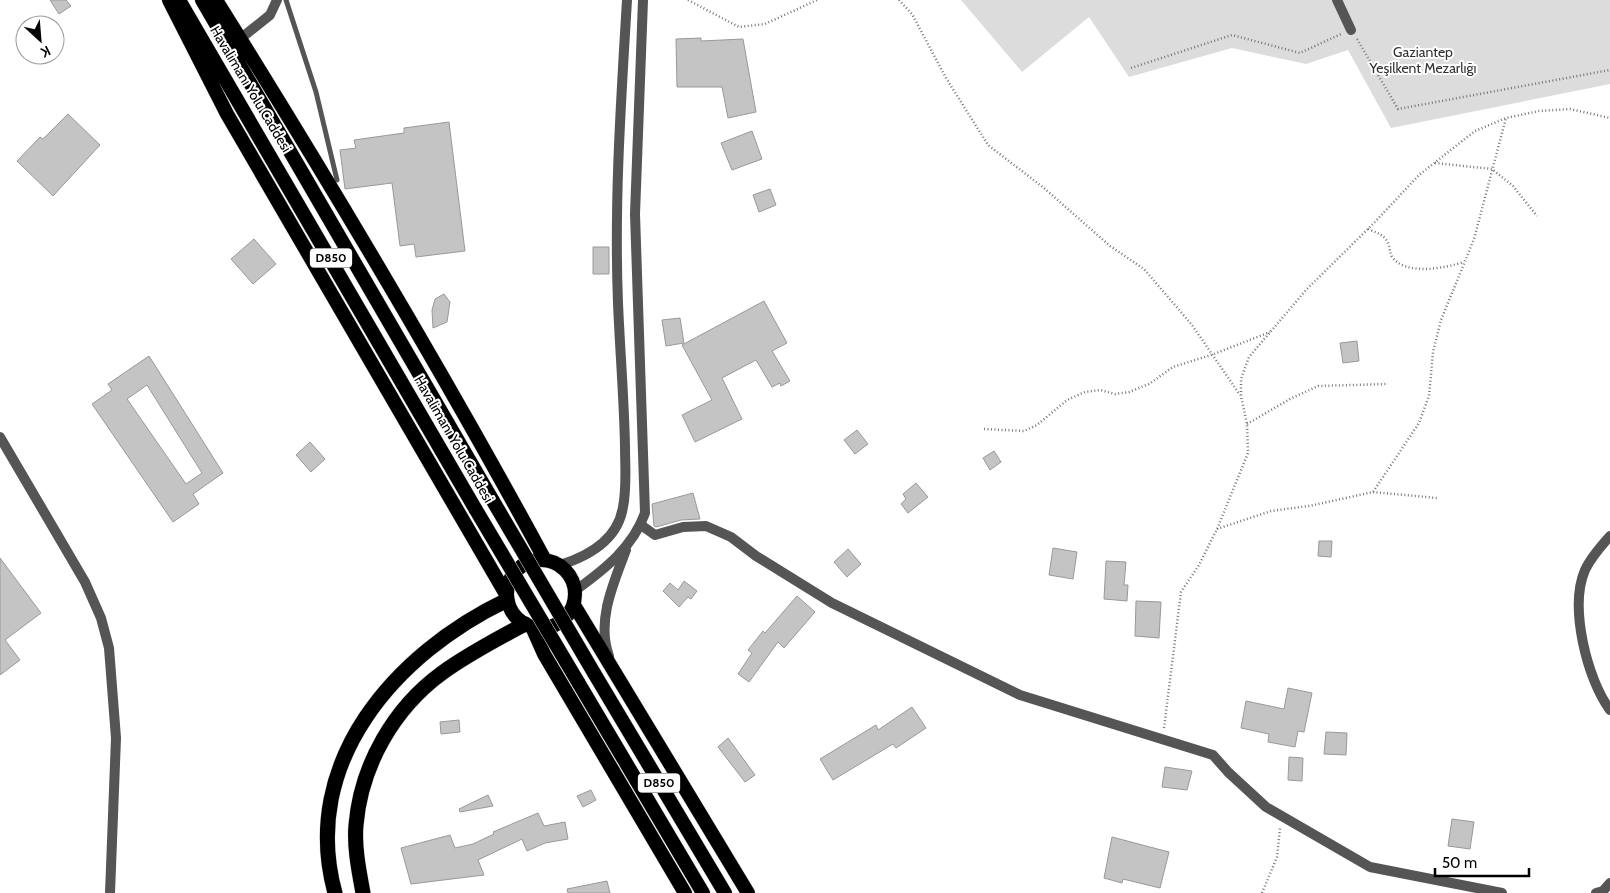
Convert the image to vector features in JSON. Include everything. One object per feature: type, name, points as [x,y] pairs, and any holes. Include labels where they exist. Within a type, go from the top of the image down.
[{"type":"highway","points":[[169,0],[227,114],[507,598],[514,615],[528,626],[685,893]]},
{"type":"highway","name":"Havalimanı Yolu Caddesi","points":[[179,0],[476,510],[703,893]]},
{"type":"highway","name":"Havalimanı Yolu Caddesi","points":[[202,0],[594,673],[725,893]]},
{"type":"highway","points":[[216,0],[394,293],[492,462],[545,560]]},
{"type":"highway","points":[[363,893],[358,863],[356,825],[364,784],[381,741],[405,708],[442,673],[528,626],[554,626],[566,618],[574,605],[576,590],[571,576],[560,565],[545,560],[529,562],[516,570],[508,584],[507,598]]},
{"type":"highway","points":[[335,893],[331,877],[328,841],[334,789],[345,753],[363,719],[388,686],[429,648],[507,598]]},
{"type":"highway","points":[[574,605],[748,893]]},
{"type":"street","points":[[240,39],[270,15],[277,0]]},
{"type":"street","points":[[560,565],[587,555],[604,542],[615,529],[624,508],[624,400],[618,302],[617,236],[618,133],[627,0]]},
{"type":"street","points":[[576,590],[595,576],[627,546],[641,525],[645,513],[635,214],[643,0]]},
{"type":"street","points":[[1337,0],[1351,30]]},
{"type":"street","points":[[0,437],[85,582],[101,618],[109,648],[116,738],[110,893]]},
{"type":"street","points":[[641,525],[655,536],[683,527],[706,526],[731,537],[756,556],[832,603],[954,664],[1020,694],[1213,755],[1266,808],[1370,867],[1502,893]]},
{"type":"street","points":[[1610,536],[1599,548],[1585,571],[1579,616],[1584,647],[1595,682],[1610,710]]},
{"type":"street","points":[[614,669],[606,648],[606,609],[627,546]]},
{"type":"street","points":[[1596,893],[1603,891],[1610,883]]},
{"type":"lane","points":[[286,0],[316,92],[337,180]]},
{"type":"path","points":[[688,0],[739,27],[765,24],[782,18],[817,0]]},
{"type":"path","points":[[899,0],[912,14],[946,78],[988,145],[1044,188],[1110,246],[1144,269],[1192,325],[1214,354],[1241,396]]},
{"type":"path","points":[[1131,68],[1232,35],[1300,53],[1351,30],[1398,109],[1610,70]]},
{"type":"path","points":[[1163,739],[1181,592],[1199,565],[1248,453],[1248,424],[1241,396],[1241,379],[1249,357],[1306,290],[1419,175],[1475,131],[1506,118],[1540,111],[1570,109],[1610,118]]},
{"type":"path","points":[[1373,492],[1419,423],[1429,396],[1433,352],[1441,320],[1474,239],[1506,118]]},
{"type":"path","points":[[1434,162],[1457,163],[1492,169],[1513,186],[1538,216]]},
{"type":"path","points":[[1368,229],[1382,234],[1389,244],[1391,255],[1398,263],[1416,268],[1442,269],[1464,262]]},
{"type":"path","points":[[984,428],[1024,431],[1037,425],[1067,400],[1085,392],[1100,390],[1115,394],[1129,392],[1149,384],[1173,367],[1214,354],[1272,331]]},
{"type":"path","points":[[1248,424],[1290,399],[1318,386],[1388,384]]},
{"type":"path","points":[[1216,529],[1271,510],[1309,506],[1373,492],[1437,498]]},
{"type":"path","points":[[1262,893],[1276,857],[1281,817]]},
{"type":"green space","name":"Gaziantep Yeşilkent Mezarlığı","points":[[961,0],[1610,0],[1610,84],[1391,128],[1348,50],[1306,64],[1232,48],[1129,77],[1089,17],[1022,72]]},
{"type":"building","points":[[50,0],[66,0],[71,6],[59,14]]},
{"type":"building","points":[[701,38],[701,41],[743,39],[756,112],[728,118],[722,87],[677,87],[676,39]]},
{"type":"building","points":[[68,114],[100,145],[53,196],[17,161],[40,137],[43,139]]},
{"type":"building","points":[[449,122],[465,251],[416,257],[414,244],[400,246],[392,183],[345,189],[340,150],[356,148],[354,140],[404,133],[404,128]]},
{"type":"building","points":[[752,131],[762,159],[732,170],[721,143]]},
{"type":"building","points":[[770,189],[776,205],[759,212],[753,195]]},
{"type":"building","points":[[254,239],[276,264],[253,284],[231,259]]},
{"type":"building","points":[[593,247],[609,247],[609,274],[593,274]]},
{"type":"building","points":[[444,294],[450,302],[447,322],[433,328],[432,310],[435,299]]},
{"type":"building","points":[[764,301],[787,343],[772,351],[790,381],[781,386],[780,383],[772,387],[756,360],[722,378],[742,419],[695,442],[682,415],[712,400],[682,345]]},
{"type":"building","points":[[680,318],[684,343],[666,346],[662,320]]},
{"type":"building","points":[[1357,341],[1359,361],[1343,363],[1340,343]]},
{"type":"building","points":[[149,356],[223,473],[193,494],[199,504],[173,522],[92,404],[112,390],[108,384]],"holes":[[[147,385],[202,473],[186,484],[127,399]]]},
{"type":"building","points":[[857,430],[868,444],[855,454],[844,440]]},
{"type":"building","points":[[310,442],[325,459],[311,472],[296,455]]},
{"type":"building","points":[[994,451],[1001,462],[990,470],[983,458]]},
{"type":"building","points":[[916,483],[928,497],[908,513],[901,504],[906,499],[903,494]]},
{"type":"building","points":[[693,493],[700,519],[681,520],[654,526],[652,504]]},
{"type":"building","points":[[1319,541],[1332,541],[1331,557],[1318,556]]},
{"type":"building","points":[[1053,548],[1077,552],[1073,579],[1049,575]]},
{"type":"building","points":[[848,549],[861,564],[847,577],[834,562]]},
{"type":"building","points":[[0,558],[41,613],[5,640],[20,660],[0,675]]},
{"type":"building","points":[[1106,561],[1126,562],[1124,585],[1128,585],[1127,601],[1104,599]]},
{"type":"building","points":[[684,581],[697,591],[691,599],[688,597],[679,607],[663,591],[670,583],[678,590]]},
{"type":"building","points":[[797,596],[815,612],[784,648],[778,642],[749,682],[738,674],[752,653],[748,650],[763,631],[765,633]]},
{"type":"building","points":[[1136,601],[1161,602],[1159,638],[1135,636]]},
{"type":"building","points":[[1288,688],[1312,693],[1304,732],[1298,731],[1295,747],[1268,742],[1269,734],[1241,728],[1246,701],[1284,709]]},
{"type":"building","points":[[912,707],[926,728],[896,748],[893,744],[833,780],[820,759],[876,725],[878,730]]},
{"type":"building","points":[[459,720],[460,732],[441,734],[440,722]]},
{"type":"building","points":[[1326,732],[1347,733],[1346,755],[1324,754]]},
{"type":"building","points":[[728,738],[755,775],[745,782],[718,747]]},
{"type":"building","points":[[1289,757],[1303,758],[1302,781],[1288,780]]},
{"type":"building","points":[[1165,767],[1192,771],[1187,790],[1162,787]]},
{"type":"building","points":[[591,790],[596,800],[583,807],[577,796]]},
{"type":"building","points":[[488,795],[493,806],[460,812],[459,809]]},
{"type":"building","points":[[538,813],[544,826],[565,822],[568,839],[545,843],[527,851],[522,839],[478,860],[484,875],[411,884],[401,848],[450,835],[455,848],[473,844],[494,834],[493,832]]},
{"type":"building","points":[[1452,819],[1474,822],[1470,849],[1448,846]]},
{"type":"building","points":[[1112,837],[1169,852],[1160,888],[1123,879],[1122,883],[1104,878]]},
{"type":"building","points":[[607,881],[610,893],[568,893],[567,889]]}]
